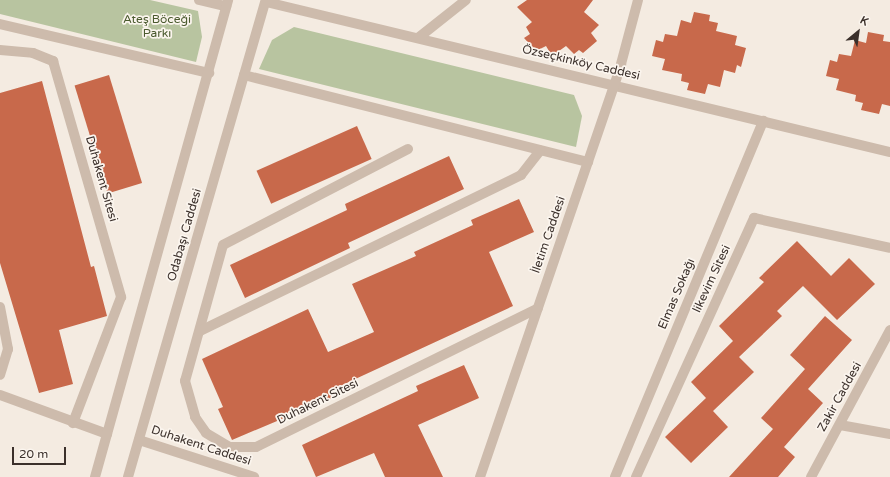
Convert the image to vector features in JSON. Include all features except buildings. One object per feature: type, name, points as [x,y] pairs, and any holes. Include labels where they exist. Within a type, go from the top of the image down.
[{"type":"street","points":[[199,0],[227,3]]},
{"type":"street","points":[[418,38],[466,0]]},
{"type":"street","name":"İletim Caddesi","points":[[480,477],[614,84],[638,0]]},
{"type":"street","name":"Odabaşı Caddesi","points":[[128,477],[266,1]]},
{"type":"street","name":"Özseçkinköy Caddesi","points":[[266,1],[890,152]]},
{"type":"street","name":"Odabaşı Caddesi","points":[[95,477],[209,73],[227,3]]},
{"type":"street","points":[[0,24],[209,73]]},
{"type":"street","name":"Duhakent Sitesi","points":[[0,50],[33,53],[53,62],[121,297],[73,423]]},
{"type":"street","points":[[244,76],[588,162]]},
{"type":"street","name":"Elmas Sokağı","points":[[615,477],[763,121]]},
{"type":"street","name":"Duhakent Sitesi","points":[[408,149],[223,245],[200,332],[185,381],[195,416],[206,433],[229,447],[256,447],[538,308]]},
{"type":"street","points":[[200,332],[521,175],[540,150]]},
{"type":"street","name":"likevim Sitesi","points":[[636,477],[754,218],[890,248]]},
{"type":"street","points":[[0,306],[8,349],[0,375]]},
{"type":"street","name":"Zakir Caddesi","points":[[811,477],[890,330]]},
{"type":"street","points":[[0,395],[73,423],[107,434]]},
{"type":"street","points":[[840,425],[890,434]]},
{"type":"street","name":"Duhakent Caddesi","points":[[139,440],[254,477]]},
{"type":"green space","name":"Ateş Böceği Parkı","points":[[0,0],[150,0],[198,11],[202,37],[196,62],[0,14]]},
{"type":"green space","points":[[294,27],[574,95],[582,116],[576,147],[259,69],[272,40]]}]
